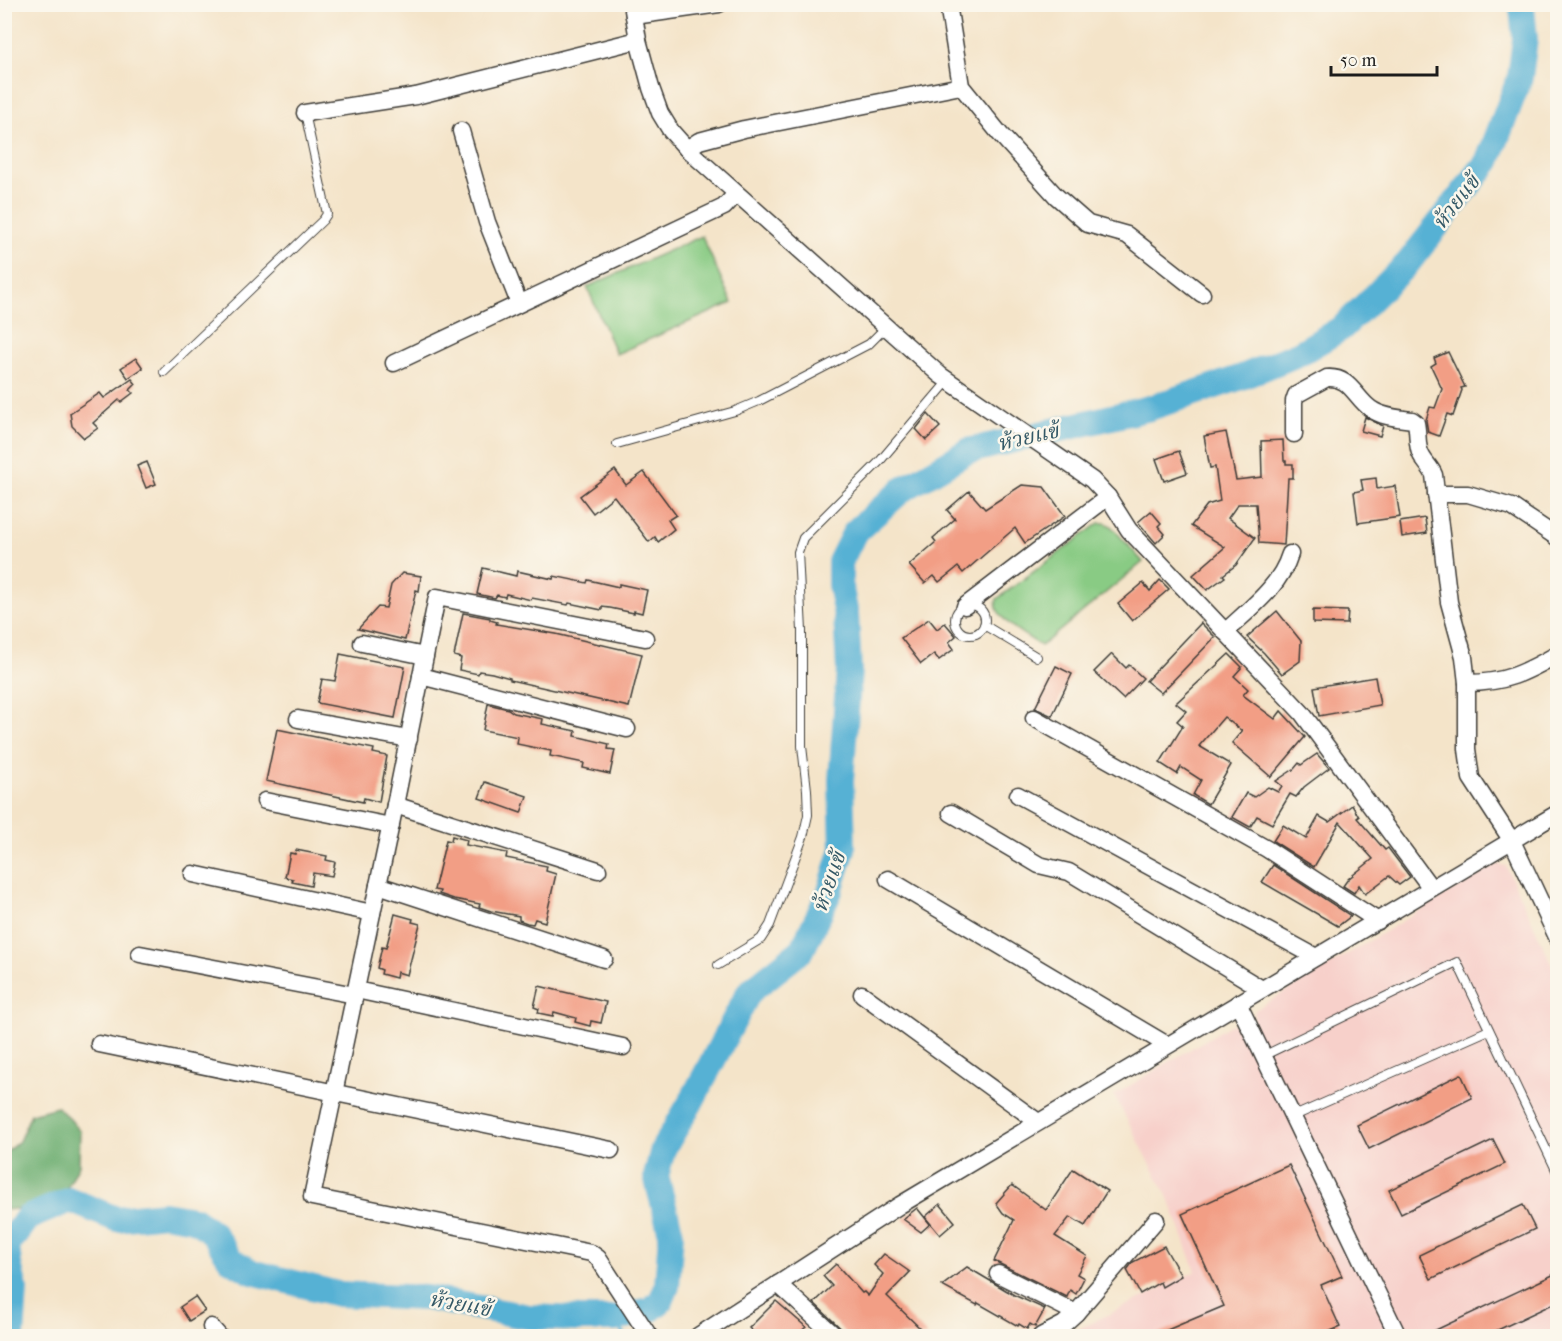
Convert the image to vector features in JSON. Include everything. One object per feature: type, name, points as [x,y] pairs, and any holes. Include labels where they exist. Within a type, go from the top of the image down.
[{"type":"street","points":[[719,4],[633,10],[638,40],[651,88],[660,113],[671,131],[736,194],[948,381],[1092,480],[1107,497],[1129,530],[1302,713],[1431,888]]},
{"type":"street","points":[[948,4],[961,86],[1056,196],[1088,224],[1127,235],[1202,294]]},
{"type":"street","points":[[305,113],[416,96],[638,40]]},
{"type":"street","points":[[687,149],[699,141],[744,129],[961,86]]},
{"type":"street","points":[[461,131],[487,222],[519,303]]},
{"type":"street","points":[[394,363],[723,207],[736,194]]},
{"type":"street","points":[[1294,434],[1296,395],[1327,378],[1339,378],[1345,382],[1365,404],[1377,413],[1414,421],[1417,427],[1419,450],[1434,475],[1449,602],[1464,657],[1467,683],[1467,749],[1472,778],[1512,841],[1557,939]]},
{"type":"street","points":[[1436,494],[1468,494],[1512,507],[1557,538]]},
{"type":"street","points":[[965,606],[1107,497]]},
{"type":"street","points":[[1225,632],[1278,581],[1286,569],[1290,554]]},
{"type":"street","points":[[645,638],[437,597],[312,1197],[591,1253],[598,1258],[649,1336]]},
{"type":"street","points":[[362,643],[425,656]]},
{"type":"street","points":[[1467,683],[1486,683],[1516,676],[1557,654]]},
{"type":"street","points":[[421,676],[627,729]]},
{"type":"street","points":[[1034,718],[1266,849],[1378,921]]},
{"type":"street","points":[[298,719],[408,739]]},
{"type":"street","points":[[1018,795],[1316,957]]},
{"type":"street","points":[[265,801],[391,826]]},
{"type":"street","points":[[395,805],[598,870]]},
{"type":"street","points":[[951,813],[1039,865],[1070,872],[1262,988]]},
{"type":"street","points":[[698,1336],[900,1205],[1557,813]]},
{"type":"street","points":[[193,874],[372,914]]},
{"type":"street","points":[[888,879],[1167,1045]]},
{"type":"street","points":[[378,885],[604,959]]},
{"type":"street","points":[[140,954],[356,993],[623,1047]]},
{"type":"street","points":[[862,994],[1038,1122]]},
{"type":"street","points":[[1238,1003],[1395,1336]]},
{"type":"street","points":[[99,1044],[611,1149]]},
{"type":"street","points":[[1041,1336],[1064,1324],[1076,1313],[1156,1220]]},
{"type":"street","points":[[998,1274],[1076,1313]]},
{"type":"street","points":[[778,1284],[835,1336]]},
{"type":"lane","points":[[164,372],[327,214],[305,113]]},
{"type":"lane","points":[[618,444],[735,411],[759,401],[869,344],[886,327]]},
{"type":"lane","points":[[718,965],[761,939],[770,925],[803,837],[808,815],[802,746],[802,631],[798,552],[803,538],[880,461],[948,381]]},
{"type":"lane","points":[[987,589],[984,620],[975,635],[964,634],[956,628],[955,617],[960,609],[970,605],[979,608],[984,620],[1036,657]]},
{"type":"lane","points":[[1263,1056],[1457,962],[1557,1174]]},
{"type":"lane","points":[[1292,1117],[1489,1030]]},
{"type":"shaded area","points":[[1497,864],[1506,866],[1557,975],[1557,1336],[1065,1336],[1196,1271],[1169,1199],[1114,1095],[1232,1024],[1243,1027],[1253,1021],[1255,1010]]},
{"type":"green space","points":[[702,236],[732,303],[616,354],[587,287]]},
{"type":"green space","points":[[1099,523],[1111,526],[1143,562],[1041,646],[1005,620],[999,613],[997,599]]},
{"type":"green space","points":[[57,1107],[80,1131],[79,1165],[65,1192],[29,1208],[5,1210],[5,1153],[19,1141],[31,1114]]},
{"type":"building","points":[[1448,352],[1465,387],[1461,388],[1453,416],[1447,414],[1439,436],[1428,432],[1426,420],[1430,407],[1435,408],[1442,389],[1431,366],[1436,363],[1434,358]]},
{"type":"building","points":[[136,358],[143,368],[128,378],[121,368]]},
{"type":"building","points":[[132,379],[136,384],[130,390],[133,393],[121,402],[119,400],[93,423],[98,428],[84,438],[72,426],[70,413],[100,393],[104,398]]},
{"type":"building","points":[[928,414],[940,427],[926,440],[916,429]]},
{"type":"building","points":[[1365,417],[1383,426],[1380,436],[1361,431]]},
{"type":"building","points":[[1226,432],[1236,480],[1262,477],[1261,441],[1283,440],[1284,461],[1286,464],[1293,464],[1293,478],[1288,478],[1284,545],[1259,543],[1256,504],[1238,504],[1228,518],[1255,538],[1236,565],[1223,575],[1225,577],[1207,590],[1193,575],[1225,547],[1191,526],[1207,505],[1220,501],[1215,467],[1210,468],[1204,436]]},
{"type":"building","points":[[1179,451],[1187,473],[1164,481],[1156,459]]},
{"type":"building","points":[[147,462],[156,484],[146,488],[137,466]]},
{"type":"building","points":[[615,470],[626,485],[644,472],[676,515],[668,520],[674,529],[658,542],[655,537],[649,542],[614,496],[593,513],[580,496]]},
{"type":"building","points":[[1376,478],[1377,489],[1395,486],[1400,517],[1358,523],[1354,492],[1363,490],[1361,480]]},
{"type":"building","points":[[1022,485],[1044,487],[1065,516],[1025,543],[1015,528],[963,573],[958,567],[939,582],[934,576],[925,583],[909,565],[936,542],[933,538],[955,519],[947,510],[969,491],[985,509]]},
{"type":"building","points":[[1151,511],[1161,523],[1158,526],[1165,534],[1156,543],[1138,522]]},
{"type":"building","points":[[1425,518],[1427,533],[1402,537],[1400,522]]},
{"type":"building","points":[[483,568],[516,576],[517,571],[553,579],[554,576],[587,583],[588,580],[647,590],[642,613],[602,607],[602,610],[569,603],[568,605],[532,598],[531,600],[506,594],[505,597],[497,595],[495,598],[477,594]]},
{"type":"building","points":[[402,573],[421,576],[405,640],[358,629],[378,607],[386,608],[391,585]]},
{"type":"building","points":[[1160,580],[1169,589],[1132,621],[1118,604],[1143,583],[1150,591]]},
{"type":"building","points":[[1313,610],[1348,611],[1347,624],[1313,623]]},
{"type":"building","points":[[1277,611],[1301,641],[1300,661],[1282,674],[1247,637]]},
{"type":"building","points":[[463,613],[490,618],[497,622],[496,624],[556,634],[642,654],[629,707],[510,680],[510,678],[492,673],[479,671],[478,674],[459,670],[461,658],[454,656]]},
{"type":"building","points":[[929,619],[937,629],[945,623],[956,636],[949,642],[954,649],[939,660],[934,654],[921,664],[901,638]]},
{"type":"building","points":[[1201,623],[1215,637],[1161,693],[1146,681]]},
{"type":"building","points":[[340,654],[405,667],[395,718],[317,703],[322,679],[335,681]]},
{"type":"building","points":[[1112,654],[1126,668],[1129,665],[1143,678],[1123,699],[1094,672]]},
{"type":"building","points":[[1229,654],[1242,667],[1234,676],[1248,689],[1243,695],[1275,719],[1281,711],[1305,737],[1271,777],[1232,743],[1242,731],[1224,717],[1199,746],[1231,765],[1208,804],[1193,795],[1201,780],[1181,767],[1177,774],[1160,763],[1183,726],[1177,721],[1186,711],[1176,703]]},
{"type":"building","points":[[1056,666],[1072,674],[1052,716],[1035,708]]},
{"type":"building","points":[[1375,677],[1380,705],[1319,716],[1314,687]]},
{"type":"building","points":[[488,704],[508,709],[514,713],[543,719],[542,724],[576,731],[575,736],[609,744],[608,749],[615,750],[610,774],[583,768],[584,763],[550,756],[551,751],[517,744],[518,737],[483,730]]},
{"type":"building","points":[[277,729],[374,749],[373,753],[387,756],[379,802],[364,798],[363,802],[266,781]]},
{"type":"building","points":[[1317,754],[1329,768],[1304,787],[1296,797],[1290,794],[1272,824],[1257,816],[1250,827],[1232,817],[1246,793],[1254,797],[1268,787],[1278,792],[1282,786],[1276,781],[1299,763],[1301,765]]},
{"type":"building","points":[[485,782],[527,796],[521,813],[479,798]]},
{"type":"building","points":[[1352,805],[1359,817],[1357,818],[1385,850],[1388,848],[1410,877],[1399,885],[1389,876],[1365,894],[1359,885],[1354,893],[1343,886],[1348,879],[1373,859],[1340,822],[1314,867],[1273,841],[1283,825],[1306,839],[1319,816],[1329,822]]},
{"type":"building","points":[[452,836],[467,840],[466,845],[507,853],[506,858],[547,866],[546,871],[556,874],[545,922],[535,919],[533,924],[527,923],[519,920],[519,916],[491,911],[479,907],[480,904],[454,899],[434,890],[446,840],[451,841]]},
{"type":"building","points":[[296,850],[327,856],[326,860],[335,862],[332,876],[313,873],[311,886],[292,882],[293,879],[285,877],[290,853],[295,854]]},
{"type":"building","points":[[1273,865],[1351,916],[1338,926],[1262,882]]},
{"type":"building","points":[[395,914],[413,919],[412,922],[420,924],[407,975],[397,972],[396,978],[381,974],[382,970],[377,968],[382,947],[386,948]]},
{"type":"building","points":[[539,986],[606,1002],[601,1023],[591,1021],[590,1026],[575,1022],[576,1018],[554,1012],[553,1016],[538,1013],[539,1009],[534,1007]]},
{"type":"building","points":[[1461,1074],[1472,1098],[1369,1149],[1357,1125]]},
{"type":"building","points":[[1493,1140],[1505,1164],[1401,1214],[1389,1190]]},
{"type":"building","points":[[1289,1165],[1342,1276],[1321,1285],[1340,1327],[1319,1336],[1153,1336],[1224,1306],[1182,1214]]},
{"type":"building","points":[[1073,1169],[1107,1191],[1085,1226],[1070,1217],[1055,1236],[1087,1256],[1077,1274],[1084,1278],[1076,1294],[1070,1290],[1067,1297],[994,1261],[1014,1220],[1003,1213],[996,1203],[1012,1185],[1046,1210]]},
{"type":"building","points":[[940,1204],[955,1222],[940,1235],[925,1217]]},
{"type":"building","points":[[1523,1205],[1535,1229],[1431,1279],[1419,1255]]},
{"type":"building","points":[[917,1208],[930,1224],[921,1232],[903,1219]]},
{"type":"building","points":[[1164,1246],[1181,1276],[1162,1287],[1160,1282],[1140,1294],[1127,1270],[1133,1262]]},
{"type":"building","points":[[884,1254],[910,1272],[887,1296],[928,1336],[849,1336],[814,1303],[832,1286],[823,1276],[836,1264],[862,1293],[868,1296],[883,1274],[874,1265]]},
{"type":"building","points":[[967,1267],[1014,1295],[1045,1309],[1035,1327],[1030,1324],[1027,1329],[1019,1324],[1018,1326],[942,1286]]},
{"type":"building","points":[[1557,1273],[1557,1302],[1485,1336],[1423,1336]]},
{"type":"building","points":[[195,1297],[205,1311],[189,1321],[180,1307]]},
{"type":"building","points":[[776,1301],[806,1327],[796,1336],[758,1336],[749,1328]]},
{"type":"waterway","name":"ห้วยแข้","points":[[12,1336],[15,1289],[7,1246],[27,1218],[70,1200],[116,1219],[164,1214],[194,1219],[213,1233],[231,1260],[252,1272],[338,1294],[426,1298],[529,1317],[580,1319],[615,1319],[651,1309],[661,1301],[667,1286],[671,1234],[656,1176],[663,1149],[691,1102],[749,992],[802,950],[830,891],[843,849],[841,781],[849,670],[846,615],[840,584],[840,562],[855,532],[902,490],[968,451],[1150,408],[1242,377],[1300,353],[1342,328],[1408,263],[1488,161],[1520,77],[1525,39],[1520,4]]},
{"type":"waterway","points":[[615,1319],[625,1336]]}]
